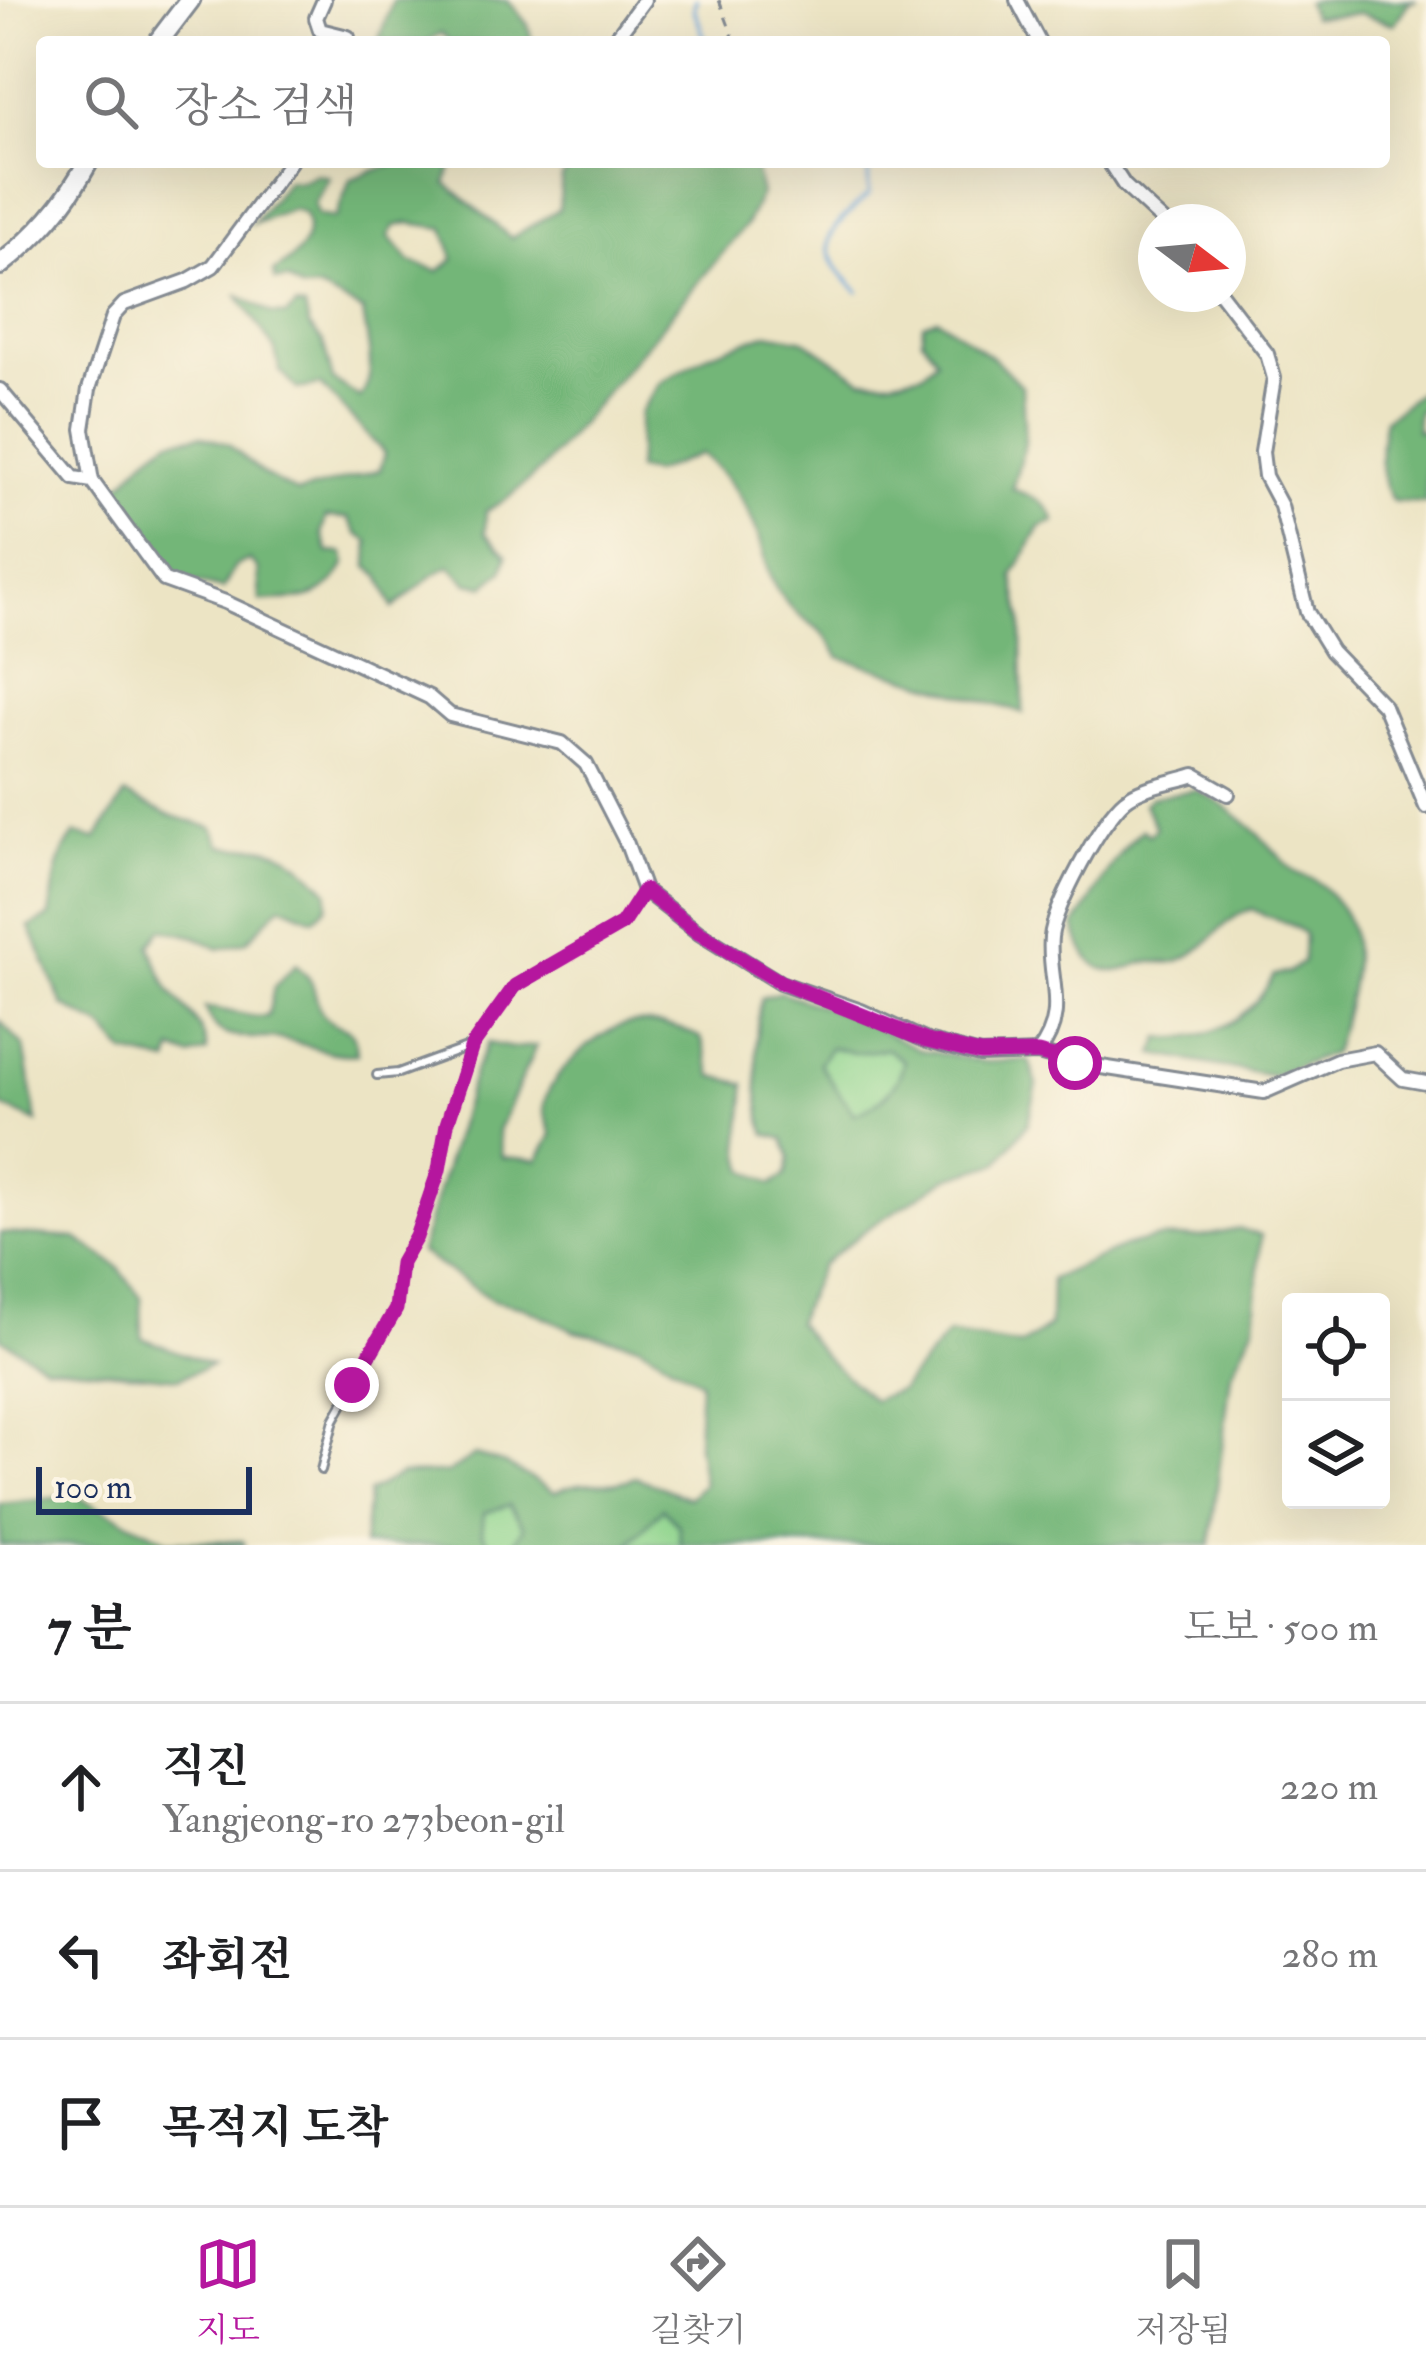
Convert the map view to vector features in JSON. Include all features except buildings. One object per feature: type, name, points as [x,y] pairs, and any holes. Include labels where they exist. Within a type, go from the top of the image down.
[{"type":"main road","points":[[163,36],[190,0]]},
{"type":"main road","points":[[0,265],[31,241],[68,201],[85,168]]},
{"type":"street","points":[[324,0],[316,18],[320,30],[344,36]]},
{"type":"street","points":[[617,36],[644,0]]},
{"type":"street","points":[[1017,0],[1037,36]]},
{"type":"street","points":[[286,168],[213,266],[124,304],[112,316],[89,389],[83,429],[92,481],[164,580],[225,602],[428,697],[450,715],[562,743],[586,764],[627,844],[644,890],[699,933],[780,982],[927,1041],[980,1054],[1038,1053],[1264,1092],[1337,1060],[1375,1053],[1403,1079],[1426,1083]]},
{"type":"street","points":[[1113,168],[1145,204]]},
{"type":"street","points":[[1235,312],[1267,354],[1274,378],[1263,464],[1280,506],[1307,612],[1331,651],[1384,706],[1426,807]]},
{"type":"street","points":[[0,390],[74,478],[92,481]]},
{"type":"street","points":[[1038,1053],[1046,1042],[1058,1000],[1051,935],[1088,848],[1127,798],[1195,775],[1228,794]]},
{"type":"lane","points":[[321,1470],[334,1420],[396,1309],[401,1263],[416,1237],[439,1170],[447,1124],[472,1046],[515,986],[622,924],[644,890]]},
{"type":"lane","points":[[377,1075],[398,1073],[472,1046]]},
{"type":"path","points":[[719,0],[733,36]]},
{"type":"green space","points":[[393,0],[508,0],[528,25],[531,36],[441,33],[380,36]]},
{"type":"green space","points":[[1417,0],[1409,2],[1394,24],[1360,14],[1312,17],[1306,2]]},
{"type":"green space","points":[[382,168],[452,168],[446,183],[511,238],[559,209],[562,177],[571,168],[755,168],[761,194],[746,225],[542,469],[486,511],[485,533],[507,555],[503,571],[485,586],[468,583],[450,566],[393,608],[380,576],[368,567],[369,541],[357,534],[348,518],[326,517],[322,533],[328,552],[343,553],[346,563],[320,593],[260,601],[258,569],[249,560],[236,565],[223,589],[179,579],[108,490],[125,481],[169,440],[200,435],[228,444],[263,474],[298,493],[380,470],[385,454],[321,385],[297,389],[280,371],[275,350],[237,294],[272,314],[286,316],[296,306],[305,308],[309,326],[323,342],[333,380],[360,398],[370,367],[363,311],[318,289],[302,290],[288,280],[275,280],[274,272],[305,241],[304,214],[293,209],[253,224],[287,181],[300,182],[316,174],[330,177],[314,203],[317,215],[335,218],[351,179]],"holes":[[[409,223],[444,228],[454,259],[439,271],[410,262],[389,236],[395,226]]]},
{"type":"green space","points":[[937,318],[996,360],[1022,387],[1025,442],[1012,489],[1043,503],[1055,521],[1040,527],[1013,576],[1022,619],[1023,713],[839,657],[825,636],[789,606],[776,588],[749,513],[711,462],[701,454],[653,473],[636,470],[640,413],[660,383],[711,353],[768,333],[804,340],[862,379],[890,380],[923,373],[937,359],[922,339],[923,324]]},
{"type":"green space","points":[[1426,387],[1426,407],[1418,411],[1416,430],[1426,432],[1426,503],[1393,501],[1381,461],[1385,419]]},
{"type":"green space","points":[[1196,790],[1247,824],[1292,870],[1321,886],[1349,923],[1352,979],[1333,1053],[1272,1076],[1154,1054],[1161,1038],[1197,1036],[1228,1024],[1253,1004],[1274,975],[1303,962],[1304,934],[1285,922],[1252,909],[1233,919],[1195,953],[1171,963],[1146,962],[1112,971],[1096,965],[1084,952],[1075,925],[1122,851],[1142,830],[1149,835],[1156,828],[1144,804],[1151,797]]},
{"type":"green space","points":[[125,795],[213,828],[221,845],[280,852],[328,891],[327,906],[314,919],[281,905],[246,942],[219,949],[196,937],[162,929],[150,946],[168,987],[199,1026],[207,1052],[190,1057],[173,1050],[169,1063],[125,1053],[103,1028],[63,1005],[30,927],[50,916],[68,843],[75,834],[96,839]]},
{"type":"green space","points":[[296,964],[310,980],[322,1014],[351,1032],[357,1054],[280,1039],[236,1037],[210,1021],[205,1008],[268,1016],[274,987]]},
{"type":"green space","points":[[780,992],[851,1016],[921,1050],[986,1062],[1029,1060],[1037,1085],[1028,1123],[998,1163],[948,1178],[868,1228],[821,1265],[796,1322],[825,1357],[873,1400],[900,1390],[948,1334],[1021,1346],[1050,1326],[1051,1279],[1123,1247],[1239,1229],[1261,1235],[1255,1325],[1231,1374],[1210,1545],[681,1545],[679,1526],[663,1508],[628,1545],[513,1545],[524,1527],[509,1505],[484,1513],[482,1532],[490,1545],[363,1545],[368,1493],[401,1474],[448,1473],[475,1455],[505,1464],[555,1492],[636,1477],[689,1498],[703,1484],[697,1446],[700,1381],[638,1344],[576,1331],[523,1307],[492,1300],[420,1252],[475,1069],[488,1043],[536,1046],[498,1131],[502,1157],[538,1160],[552,1135],[544,1110],[547,1096],[563,1069],[603,1035],[628,1024],[647,1023],[701,1038],[713,1076],[745,1084],[741,1138],[746,1170],[772,1184],[786,1175],[790,1157],[784,1139],[766,1134],[760,1105],[761,998]],"holes":[[[831,1047],[854,1053],[887,1049],[904,1061],[886,1094],[854,1114],[819,1063]]]},
{"type":"green space","points":[[0,1021],[24,1047],[37,1122],[0,1105]]},
{"type":"green space","points":[[831,1047],[854,1053],[887,1049],[904,1061],[886,1094],[854,1115],[818,1062]]},
{"type":"green space","points":[[0,1233],[76,1238],[118,1267],[141,1297],[142,1338],[212,1365],[179,1378],[45,1365],[0,1338]]},
{"type":"green space","points":[[75,1496],[169,1541],[243,1541],[245,1545],[0,1545],[0,1504]]},
{"type":"green space","points":[[509,1505],[524,1527],[513,1545],[490,1545],[481,1532],[484,1513]]},
{"type":"green space","points":[[663,1507],[679,1527],[681,1545],[628,1545]]},
{"type":"waterway","points":[[696,0],[694,9],[704,36]]},
{"type":"waterway","points":[[858,291],[829,250],[835,229],[869,194],[865,168]]},
{"type":"route","points":[[352,1385],[396,1309],[401,1263],[416,1237],[439,1170],[447,1124],[472,1046],[515,986],[622,924],[644,890],[699,933],[780,982],[927,1041],[980,1054],[1038,1053],[1075,1063]]}]
